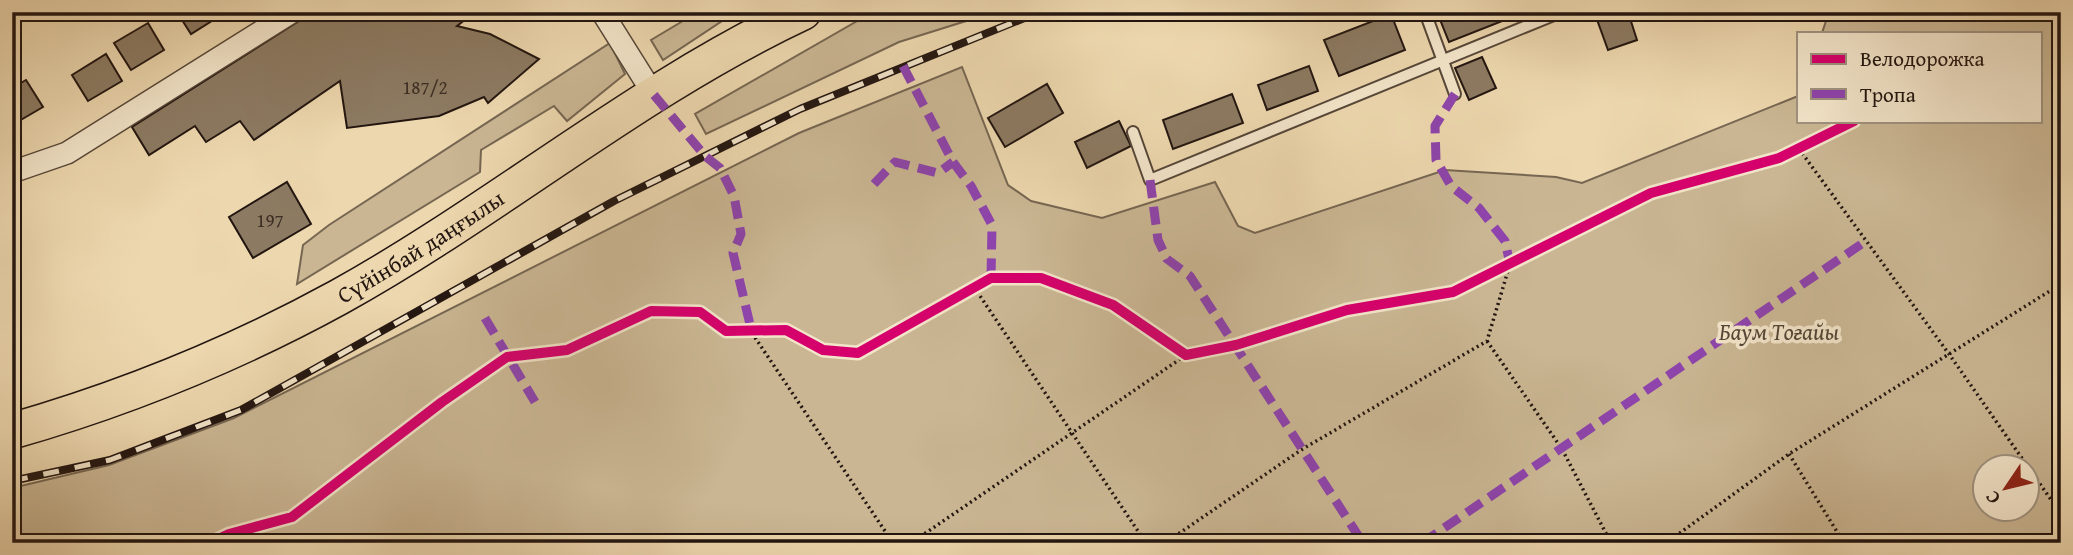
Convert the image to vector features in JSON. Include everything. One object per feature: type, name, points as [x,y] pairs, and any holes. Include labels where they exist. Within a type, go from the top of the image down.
[{"type":"main road","name":"Сүйінбай даңғылы","points":[[12,431],[94,407],[195,369],[340,296],[654,96],[803,12]]},
{"type":"street","points":[[12,172],[67,153],[292,12]]},
{"type":"street","points":[[602,12],[654,96]]},
{"type":"lane","points":[[1425,12],[1455,94]]},
{"type":"lane","points":[[1133,132],[1150,180],[1561,12]]},
{"type":"path","points":[[1810,144],[1794,151],[1949,354],[2061,514]]},
{"type":"path","points":[[1499,270],[1522,258]]},
{"type":"path","points":[[1165,543],[1301,450],[1487,341],[1510,264]]},
{"type":"path","points":[[1666,543],[1789,454],[2061,284]]},
{"type":"path","points":[[962,294],[978,285],[1146,543]]},
{"type":"path","points":[[739,332],[757,332],[893,543]]},
{"type":"path","points":[[1487,341],[1562,449],[1611,543]]},
{"type":"path","points":[[1175,348],[1186,355]]},
{"type":"path","points":[[911,543],[1186,355],[1198,353]]},
{"type":"path","points":[[1789,454],[1844,543]]},
{"type":"green space","points":[[698,12],[726,12],[728,17],[663,60],[651,40]]},
{"type":"green space","points":[[873,12],[995,12],[899,42],[706,134],[695,114]]},
{"type":"green space","name":"Баум Тоғайы","points":[[1829,12],[2061,12],[2061,543],[12,543],[12,488],[109,465],[234,418],[799,133],[962,67],[1008,185],[1031,201],[1102,218],[1215,182],[1238,226],[1255,233],[1445,170],[1556,177],[1582,183],[1797,96],[1797,122],[2042,122],[2042,32],[1822,32]]},
{"type":"green space","points":[[610,43],[625,74],[567,121],[554,106],[481,150],[480,172],[297,284],[303,245],[329,225]]},
{"type":"building","points":[[177,12],[226,12],[191,34]]},
{"type":"building","points":[[313,12],[475,12],[457,26],[490,34],[539,59],[488,103],[484,97],[439,116],[347,128],[340,81],[254,140],[240,121],[206,142],[195,126],[149,155],[132,127]]},
{"type":"building","points":[[1437,12],[1525,12],[1449,42]]},
{"type":"building","points":[[1628,12],[1637,40],[1608,50],[1595,14]]},
{"type":"building","points":[[1391,14],[1405,50],[1339,76],[1324,40]]},
{"type":"building","points":[[148,23],[164,50],[131,70],[114,43]]},
{"type":"building","points":[[106,54],[122,81],[88,101],[72,75]]},
{"type":"building","points":[[1482,57],[1496,88],[1469,100],[1455,68]]},
{"type":"building","points":[[1309,66],[1318,91],[1267,110],[1258,85]]},
{"type":"building","points":[[26,80],[43,107],[12,125],[12,88]]},
{"type":"building","points":[[1047,84],[1063,113],[1005,147],[988,118]]},
{"type":"building","points":[[1232,94],[1243,123],[1173,149],[1163,120]]},
{"type":"building","points":[[1119,121],[1131,146],[1087,168],[1075,142]]},
{"type":"building","points":[[287,182],[311,224],[253,258],[229,217]]},
{"type":"railway","points":[[12,481],[110,460],[241,410],[614,201],[800,109],[1039,12]]},
{"type":"marked path","points":[[903,66],[953,162],[971,186],[992,225],[991,278]]},
{"type":"marked path","points":[[1455,94],[1435,126],[1436,160],[1451,186],[1479,208],[1505,241],[1510,264]]},
{"type":"marked path","points":[[654,95],[705,156],[720,168],[734,196],[741,234],[733,253],[752,333]]},
{"type":"marked path","points":[[874,184],[895,162],[938,173],[953,162]]},
{"type":"marked path","points":[[1150,180],[1158,240],[1167,259],[1190,276],[1363,543]]},
{"type":"marked path","points":[[1422,543],[1866,241]]},
{"type":"marked path","points":[[485,318],[535,402]]},
{"type":"cycle path","points":[[210,543],[229,534],[292,517],[442,402],[507,357],[567,350],[651,311],[700,312],[726,331],[786,330],[823,350],[858,353],[991,278],[1041,278],[1113,305],[1186,355],[1236,345],[1347,310],[1453,292],[1651,193],[1779,158],[1852,122]]}]
